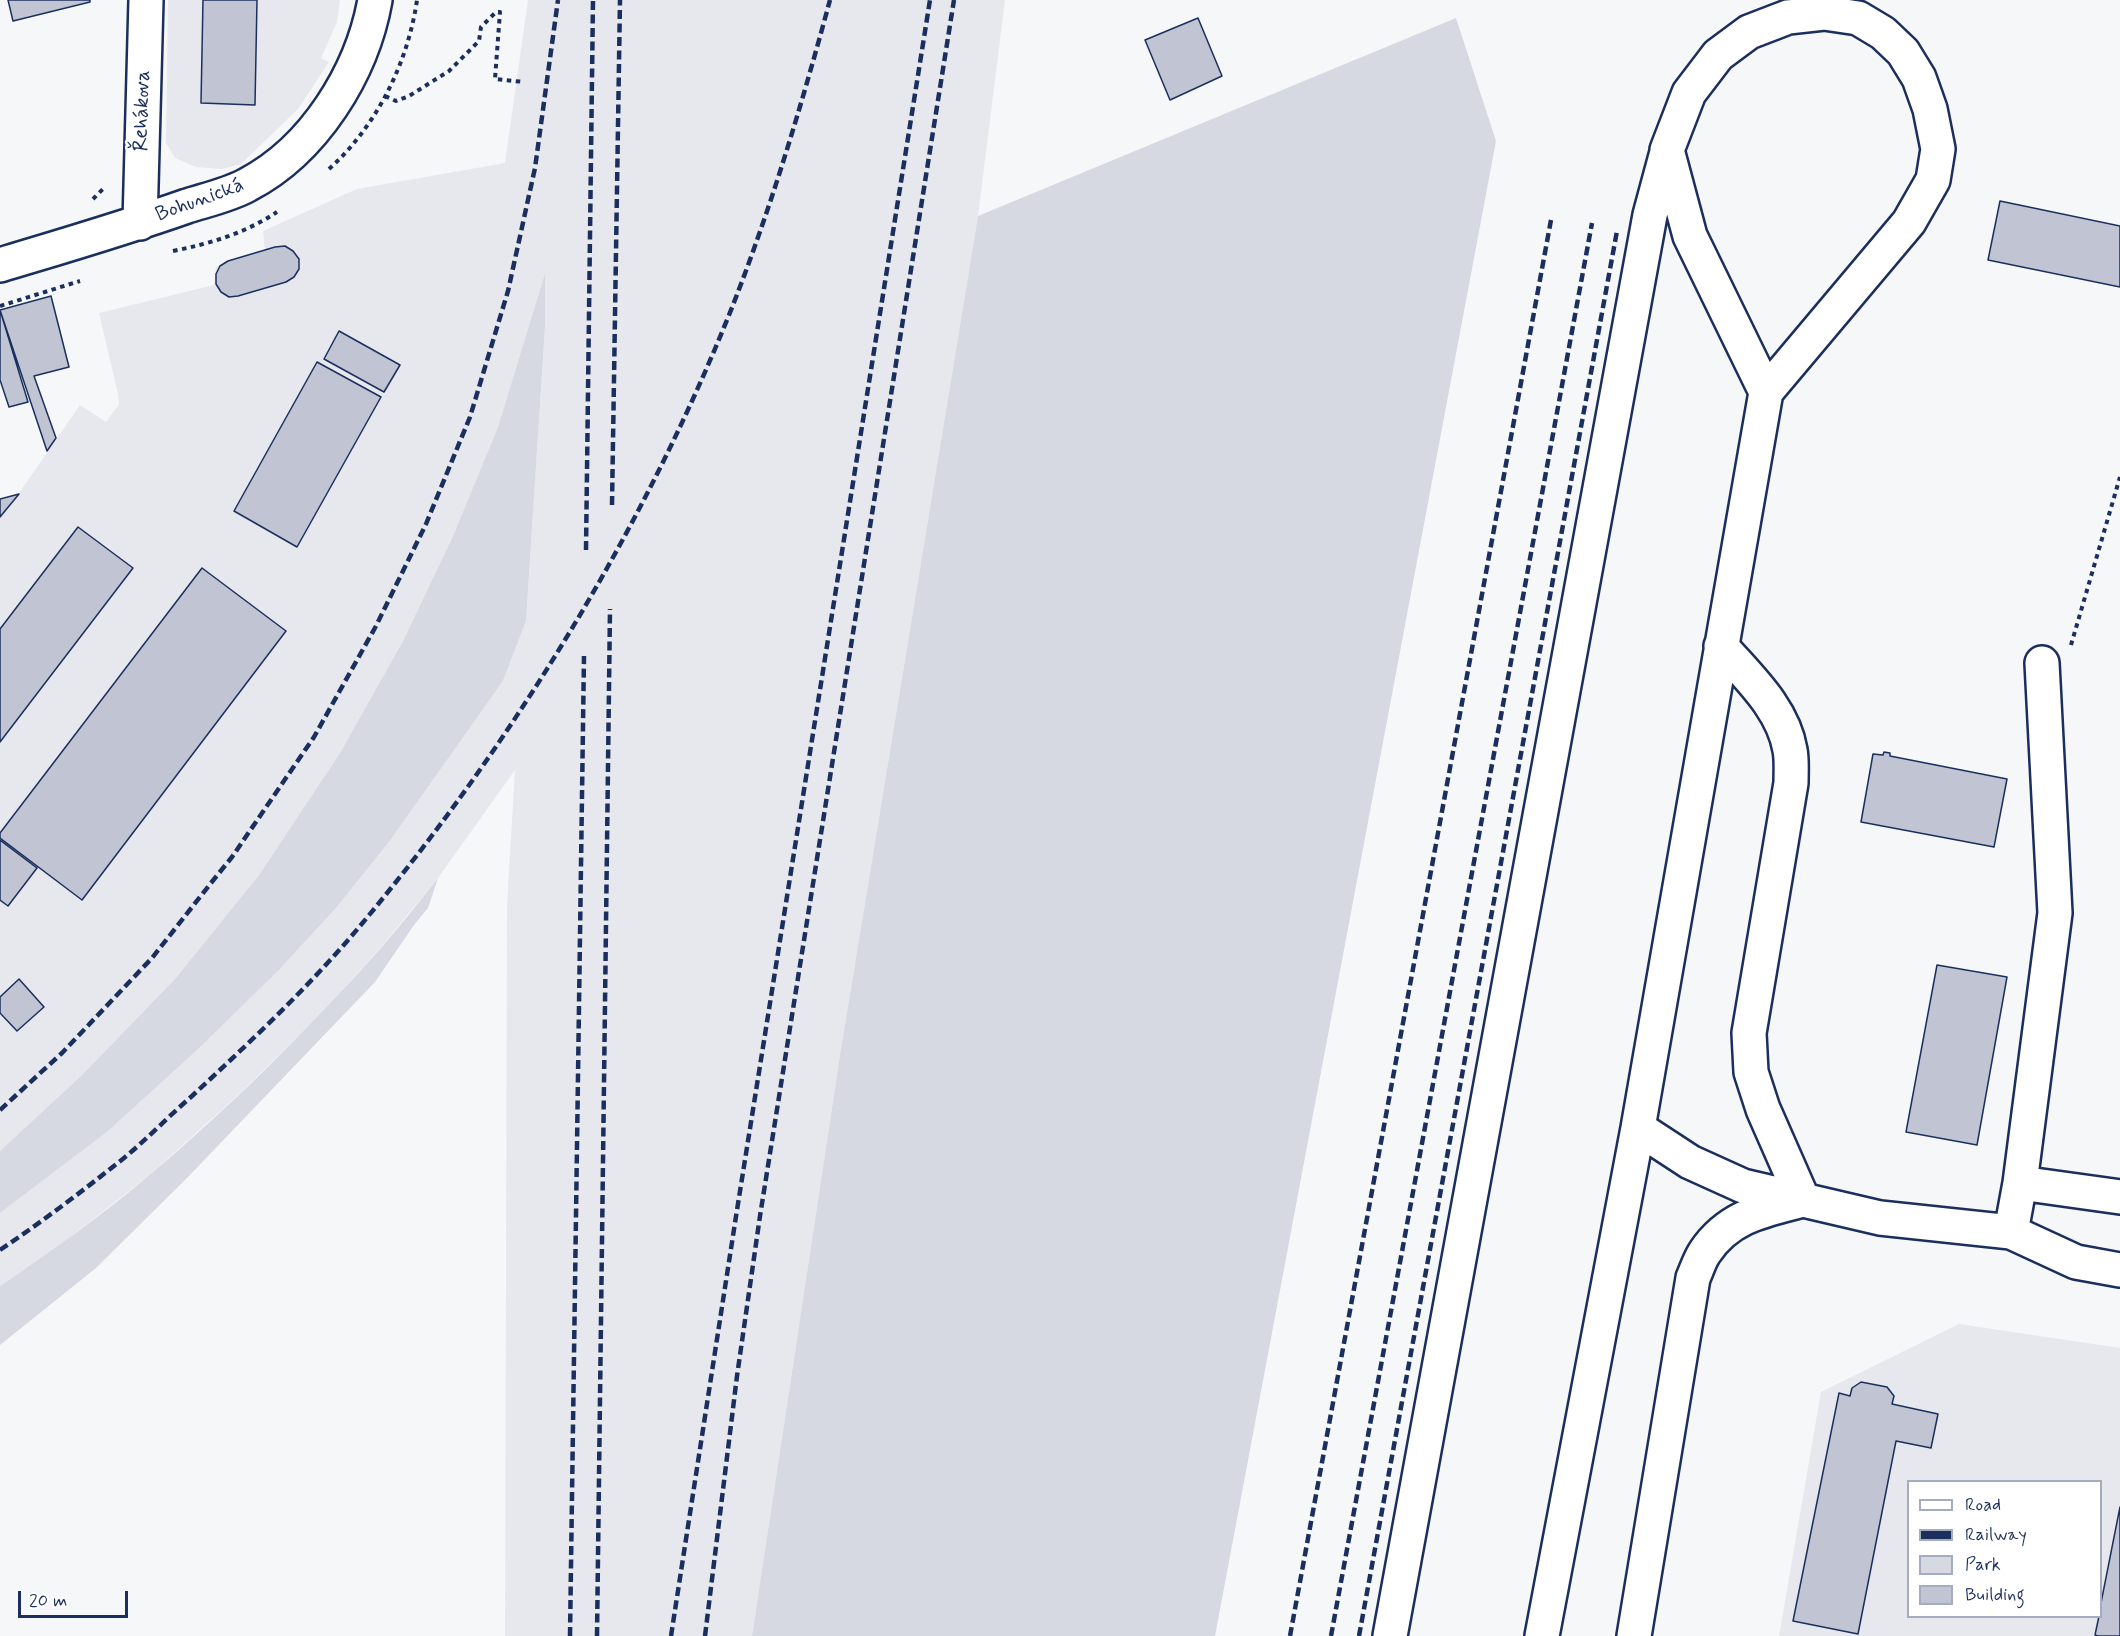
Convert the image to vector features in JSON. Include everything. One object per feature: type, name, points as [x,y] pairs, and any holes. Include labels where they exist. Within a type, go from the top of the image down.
[{"type":"street","name":"Řehákova","points":[[140,223],[146,0]]},
{"type":"street","name":"Bohunická","points":[[0,265],[140,223],[247,185],[280,162],[311,134],[332,106],[351,74],[372,18],[375,0]]},
{"type":"street","points":[[1390,1636],[1648,227],[1667,150],[1689,93],[1718,55],[1749,32],[1788,17],[1824,13],[1858,18],[1884,33],[1903,52],[1919,78],[1930,110],[1938,149],[1933,180],[1909,222],[1766,392],[1638,1128],[1542,1636]]},
{"type":"street","points":[[1667,150],[1690,236],[1766,392]]},
{"type":"street","points":[[1721,646],[1782,721],[1791,751],[1791,783],[1749,1033],[1751,1072],[1762,1108],[1803,1200]]},
{"type":"street","points":[[2011,1232],[2020,1183],[2055,912],[2055,659]]},
{"type":"street","points":[[1638,1128],[1690,1162],[1743,1186],[1880,1218],[2011,1232],[2076,1262],[2120,1270]]},
{"type":"street","points":[[2020,1183],[2120,1197]]},
{"type":"street","points":[[1634,1636],[1693,1278],[1704,1252],[1725,1228],[1753,1213],[1803,1200]]},
{"type":"path","points":[[385,96],[396,102],[449,71],[479,41],[481,27],[496,12],[500,12],[495,80],[524,82]]},
{"type":"path","points":[[87,205],[142,150]]},
{"type":"path","points":[[2055,659],[2120,477]]},
{"type":"shaded area","points":[[168,0],[340,0],[337,22],[321,58],[329,62],[298,109],[241,164],[222,169],[196,167],[175,158],[166,143]]},
{"type":"shaded area","points":[[528,0],[1005,0],[978,216],[840,1055],[752,1636],[505,1636],[507,905],[515,770],[438,878],[321,1014],[238,1095],[146,1178],[56,1248],[0,1286],[0,1213],[107,1132],[196,1051],[277,972],[336,908],[389,842],[503,681],[526,621],[545,327],[545,277],[498,427],[453,536],[403,641],[340,753],[259,875],[175,979],[83,1074],[0,1151],[0,517],[80,405],[106,422],[119,404],[99,313],[214,285],[216,267],[265,250],[263,231],[357,189],[505,163]]},
{"type":"shaded area","points":[[1959,1324],[2120,1348],[2120,1636],[1779,1636],[1821,1392]]},
{"type":"green space","points":[[1456,18],[1496,141],[1215,1636],[752,1636],[840,1055],[978,216]]},
{"type":"green space","points":[[545,274],[545,327],[526,621],[503,681],[389,842],[336,908],[277,972],[196,1051],[107,1132],[0,1213],[0,1151],[83,1074],[175,979],[259,875],[340,753],[403,641],[453,536],[498,427]]},
{"type":"green space","points":[[438,878],[428,908],[375,982],[187,1178],[96,1268],[0,1345],[0,1286],[129,1192],[238,1096],[353,979]]},
{"type":"building","points":[[8,0],[90,0],[90,2],[13,21]]},
{"type":"building","points":[[203,0],[257,0],[255,105],[201,103]]},
{"type":"building","points":[[1198,18],[1222,76],[1170,100],[1145,40]]},
{"type":"building","points":[[2000,201],[2120,226],[2120,287],[1988,260]]},
{"type":"building","points":[[285,246],[299,259],[299,269],[294,277],[286,282],[238,296],[229,297],[221,292],[216,284],[216,274],[220,266],[228,261]]},
{"type":"building","points":[[51,296],[69,367],[34,376],[56,438],[47,451],[0,310]]},
{"type":"building","points":[[0,310],[28,402],[9,407],[0,380]]},
{"type":"building","points":[[339,331],[400,365],[384,392],[324,359]]},
{"type":"building","points":[[317,362],[381,397],[297,547],[234,511]]},
{"type":"building","points":[[19,494],[0,517],[0,499]]},
{"type":"building","points":[[78,527],[133,568],[0,742],[0,629]]},
{"type":"building","points":[[202,568],[286,631],[82,900],[0,838],[0,833]]},
{"type":"building","points":[[1884,752],[1890,753],[1890,756],[2007,779],[1994,847],[1861,822],[1873,754],[1883,755]]},
{"type":"building","points":[[0,840],[37,868],[8,906],[0,900]]},
{"type":"building","points":[[1937,965],[2007,977],[1977,1145],[1906,1132]]},
{"type":"building","points":[[19,979],[44,1007],[17,1031],[0,1013],[0,997]]},
{"type":"building","points":[[1861,1382],[1887,1387],[1894,1396],[1892,1404],[1938,1414],[1931,1448],[1896,1441],[1858,1634],[1793,1621],[1839,1393],[1850,1396],[1852,1388]]},
{"type":"building","points":[[2120,1507],[2120,1636],[2095,1635],[2099,1618],[2102,1618],[2102,1598]]},
{"type":"railway","points":[[0,1110],[62,1053],[152,958],[232,857],[314,737],[376,626],[426,524],[470,417],[508,291],[535,168],[558,0]]},
{"type":"railway","points":[[586,550],[593,0]]},
{"type":"railway","points":[[612,505],[620,0]]},
{"type":"railway","points":[[0,1250],[133,1151],[300,992],[341,949],[416,857],[520,711],[568,635],[613,557],[694,396],[729,315],[758,237],[796,120],[830,0]]},
{"type":"railway","points":[[671,1636],[930,0]]},
{"type":"railway","points":[[705,1636],[737,1376],[760,1216],[954,0]]},
{"type":"railway","points":[[1290,1636],[1551,220]]},
{"type":"railway","points":[[1331,1636],[1592,223]]},
{"type":"railway","points":[[1359,1636],[1617,231]]},
{"type":"railway","points":[[597,1636],[610,609]]},
{"type":"railway","points":[[570,1636],[584,656]]}]
